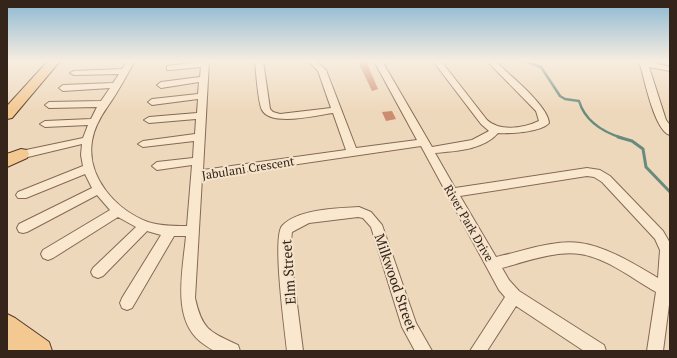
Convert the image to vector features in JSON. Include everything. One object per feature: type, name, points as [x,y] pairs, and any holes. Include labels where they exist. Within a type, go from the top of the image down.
[{"type":"main road","points":[[7,101],[30,78]]},
{"type":"main road","points":[[7,115],[39,78]]},
{"type":"main road","points":[[7,326],[26,342],[40,351]]},
{"type":"main road","points":[[7,348],[11,351]]},
{"type":"street","points":[[122,78],[94,122],[87,140],[86,157],[89,168],[99,189],[118,212],[145,226],[171,230],[192,231]]},
{"type":"street","points":[[261,78],[266,109],[270,114],[280,117],[336,110]]},
{"type":"street","points":[[325,78],[352,152]]},
{"type":"street","name":"River Park Drive","points":[[388,78],[504,285],[514,296],[598,351]]},
{"type":"street","points":[[450,78],[484,122],[499,130],[536,126],[544,123],[545,121],[536,107],[507,78]]},
{"type":"street","points":[[648,78],[661,120],[670,132]]},
{"type":"street","points":[[161,85],[204,79],[196,175]]},
{"type":"street","points":[[63,88],[117,85]]},
{"type":"street","points":[[152,102],[203,96]]},
{"type":"street","points":[[49,105],[105,104]]},
{"type":"street","points":[[149,120],[201,116]]},
{"type":"street","points":[[45,124],[94,122]]},
{"type":"street","name":"Jabulani Crescent","points":[[232,351],[203,336],[193,320],[188,298],[196,175],[352,152],[474,143],[499,130]]},
{"type":"street","points":[[143,144],[199,137]]},
{"type":"street","points":[[12,156],[87,140]]},
{"type":"street","points":[[157,166],[197,161]]},
{"type":"street","points":[[22,195],[89,168]]},
{"type":"street","points":[[452,193],[581,172],[596,173],[609,182],[659,235],[666,245],[668,254],[664,290],[654,351]]},
{"type":"street","points":[[23,228],[99,189]]},
{"type":"street","points":[[48,254],[118,212]]},
{"type":"street","name":"Elm Street","points":[[295,351],[284,249],[284,236],[286,230],[294,223],[303,220],[353,212],[367,215]]},
{"type":"street","name":"Milkwood Street","points":[[367,215],[374,221],[379,231],[410,327],[424,351]]},
{"type":"street","points":[[98,272],[145,226]]},
{"type":"street","points":[[127,303],[171,230]]},
{"type":"street","points":[[492,264],[566,248],[581,248],[597,252],[664,290]]},
{"type":"street","points":[[478,351],[514,296]]},
{"type":"building","points":[[366,78],[373,78],[378,89],[372,91]]},
{"type":"building","points":[[392,111],[396,119],[386,121],[382,112]]},
{"type":"waterway","points":[[548,78],[560,96],[565,99],[579,101],[590,120],[602,129],[622,138]]},
{"type":"waterway","points":[[618,137],[632,141],[643,149],[646,167],[670,192]]}]
